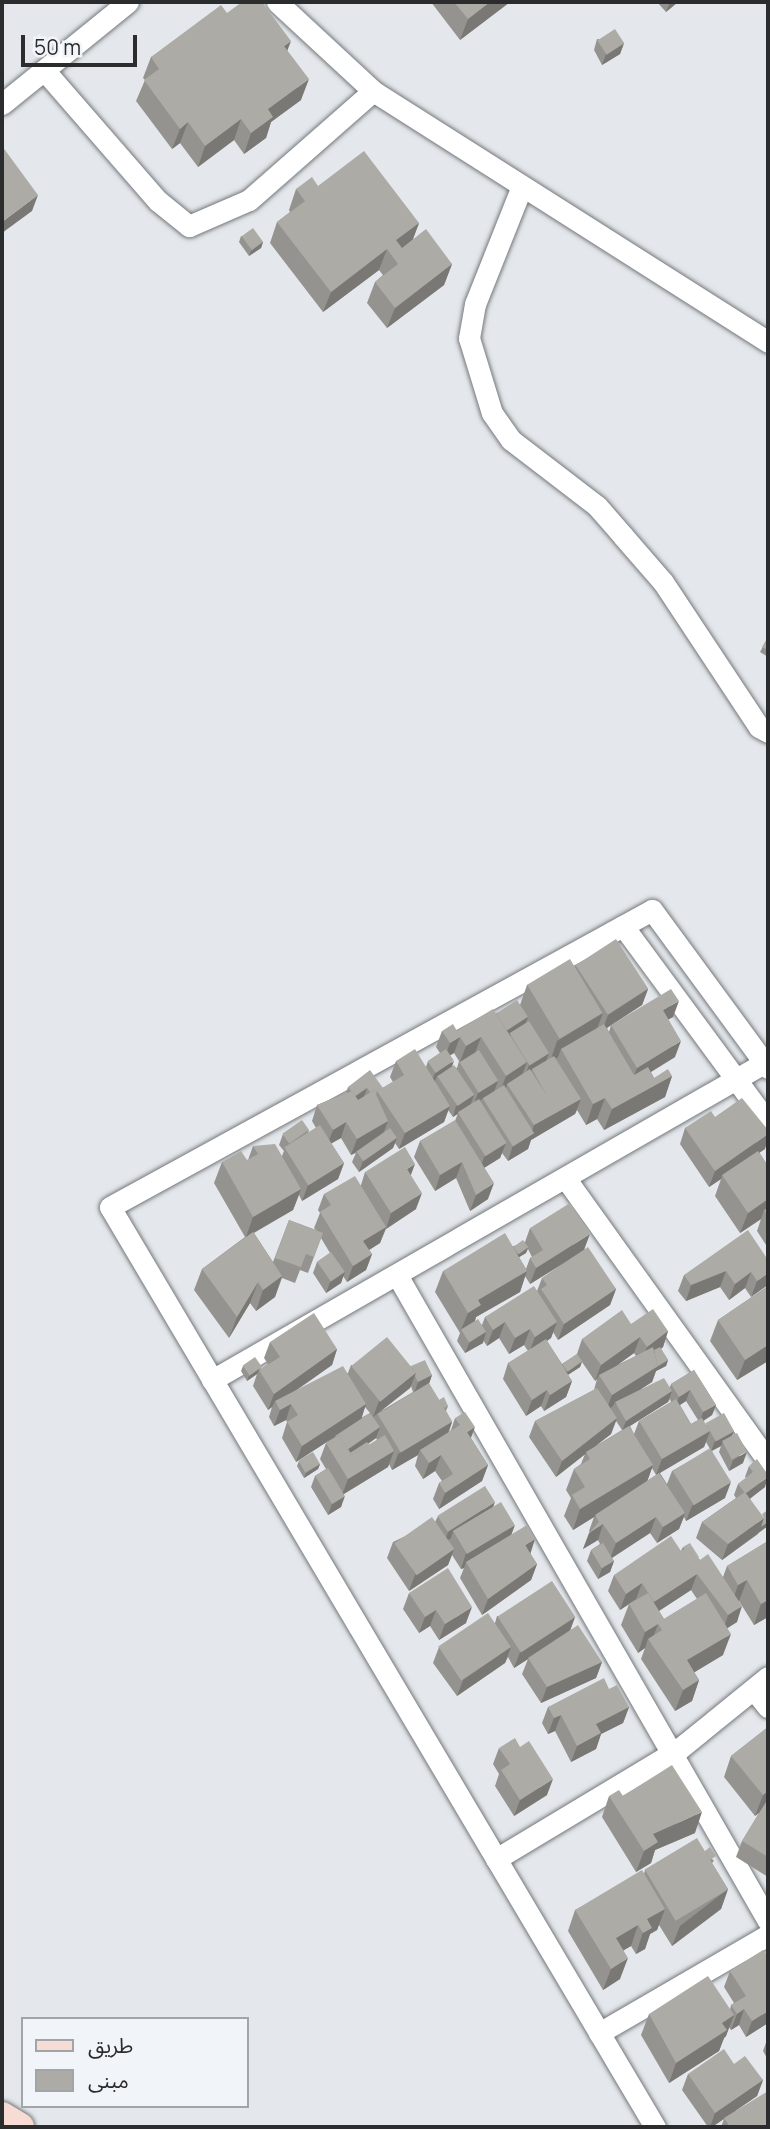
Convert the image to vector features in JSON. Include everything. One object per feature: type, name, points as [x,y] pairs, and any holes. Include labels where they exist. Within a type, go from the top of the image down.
[{"type":"main road","points":[[2,2116],[20,2127]]},
{"type":"street","points":[[2,104],[128,2]]},
{"type":"street","points":[[277,2],[373,91],[768,342]]},
{"type":"street","points":[[44,69],[158,201],[189,226],[249,200],[373,91]]},
{"type":"street","points":[[522,186],[475,304],[470,338],[492,413],[511,440],[597,506],[623,536],[768,732]]},
{"type":"street","points":[[212,1380],[766,1066],[652,910],[110,1208],[599,2033],[655,2127]]},
{"type":"street","points":[[623,926],[768,1123]]},
{"type":"street","points":[[566,1179],[768,1461]]},
{"type":"street","points":[[397,1275],[670,1755],[768,1921]]},
{"type":"street","points":[[496,1859],[670,1755],[761,1684],[768,1707]]},
{"type":"street","points":[[599,2033],[768,1935]]},
{"type":"building","points":[[242,2],[262,2],[291,41],[284,46],[309,79],[268,109],[273,117],[251,133],[241,119],[205,146],[188,122],[180,129],[144,80],[159,69],[151,57],[221,5],[227,13]]},
{"type":"building","points":[[454,2],[490,2],[468,19]]},
{"type":"building","points":[[615,29],[624,43],[607,55],[597,40]]},
{"type":"building","points":[[2,146],[38,195],[2,222]]},
{"type":"building","points":[[364,151],[419,223],[396,240],[402,248],[426,229],[452,264],[395,308],[375,282],[398,264],[387,249],[331,292],[277,222],[305,201],[296,189],[312,177],[318,186]]},
{"type":"building","points":[[253,228],[263,242],[252,250],[242,236]]},
{"type":"building","points":[[768,637],[768,650],[762,647]]},
{"type":"building","points":[[616,939],[648,988],[608,1015],[576,965]]},
{"type":"building","points":[[570,959],[602,1013],[560,1039],[527,985]]},
{"type":"building","points":[[671,989],[679,1001],[663,1010],[681,1041],[637,1068],[611,1025]]},
{"type":"building","points":[[517,1000],[528,1017],[507,1030],[496,1014]]},
{"type":"building","points":[[493,1009],[527,1062],[506,1076],[481,1037],[466,1046],[460,1037],[450,1043],[442,1031],[453,1024],[457,1031]]},
{"type":"building","points":[[529,1021],[549,1053],[530,1065],[509,1033]]},
{"type":"building","points":[[604,1024],[634,1075],[648,1067],[654,1078],[668,1069],[672,1076],[612,1109],[605,1098],[593,1104],[561,1049]]},
{"type":"building","points":[[415,1049],[450,1106],[405,1133],[377,1091],[404,1075],[396,1061]]},
{"type":"building","points":[[446,1049],[454,1061],[436,1073],[428,1061]]},
{"type":"building","points":[[479,1050],[498,1081],[479,1093],[459,1062]]},
{"type":"building","points":[[554,1056],[581,1099],[534,1125],[507,1084],[530,1069],[547,1096],[532,1069]]},
{"type":"building","points":[[454,1065],[474,1095],[458,1106],[437,1076]]},
{"type":"building","points":[[370,1070],[383,1088],[377,1091],[376,1095],[374,1090],[370,1092],[367,1088],[355,1096],[348,1087]]},
{"type":"building","points":[[504,1085],[534,1133],[513,1147],[483,1098]]},
{"type":"building","points":[[374,1090],[388,1121],[357,1139],[346,1122],[333,1130],[317,1105],[352,1091],[358,1100]]},
{"type":"building","points":[[742,1098],[768,1130],[768,1134],[715,1171],[685,1128],[711,1111],[715,1117]]},
{"type":"building","points":[[479,1099],[507,1143],[485,1156],[458,1112]]},
{"type":"building","points":[[302,1120],[309,1130],[289,1144],[282,1134]]},
{"type":"building","points":[[455,1120],[494,1183],[476,1195],[462,1162],[440,1175],[420,1141]]},
{"type":"building","points":[[320,1125],[344,1163],[308,1185],[284,1147]]},
{"type":"building","points":[[390,1128],[397,1138],[363,1161],[356,1152]]},
{"type":"building","points":[[275,1144],[301,1189],[253,1217],[222,1162],[241,1151],[247,1160],[258,1154],[253,1146]]},
{"type":"building","points":[[405,1147],[415,1164],[407,1169],[422,1193],[391,1213],[365,1172]]},
{"type":"building","points":[[758,1151],[768,1166],[768,1199],[748,1213],[722,1175]]},
{"type":"building","points":[[355,1176],[386,1227],[363,1241],[372,1254],[353,1266],[320,1212],[331,1205],[324,1194]]},
{"type":"building","points":[[570,1203],[590,1234],[536,1268],[530,1258],[543,1250],[530,1228]]},
{"type":"building","points":[[289,1220],[323,1233],[314,1257],[306,1254],[301,1267],[275,1258]]},
{"type":"building","points":[[748,1230],[768,1260],[768,1273],[757,1281],[751,1272],[735,1284],[726,1271],[691,1285],[684,1275]]},
{"type":"building","points":[[253,1232],[282,1276],[263,1290],[258,1282],[237,1317],[202,1269]]},
{"type":"building","points":[[505,1233],[527,1271],[478,1300],[481,1305],[468,1313],[443,1271]]},
{"type":"building","points":[[523,1240],[528,1247],[519,1254],[513,1247]]},
{"type":"building","points":[[588,1247],[616,1289],[564,1324],[541,1289],[547,1285],[542,1278]]},
{"type":"building","points":[[331,1252],[345,1272],[331,1281],[317,1262]]},
{"type":"building","points":[[534,1286],[557,1322],[535,1337],[530,1329],[515,1338],[505,1322],[493,1330],[485,1317]]},
{"type":"building","points":[[768,1286],[768,1345],[745,1360],[718,1320]]},
{"type":"building","points":[[653,1309],[668,1331],[647,1347],[640,1337],[601,1365],[582,1339],[622,1310],[631,1324]]},
{"type":"building","points":[[314,1313],[337,1349],[274,1394],[259,1370],[280,1357],[270,1342]]},
{"type":"building","points":[[478,1319],[486,1332],[469,1342],[461,1330]]},
{"type":"building","points":[[387,1337],[416,1373],[380,1402],[351,1366]]},
{"type":"building","points":[[546,1339],[572,1381],[550,1395],[547,1390],[532,1400],[508,1363]]},
{"type":"building","points":[[653,1347],[658,1366],[612,1395],[599,1375]]},
{"type":"building","points":[[660,1347],[668,1360],[658,1366],[654,1350]]},
{"type":"building","points":[[577,1354],[582,1361],[568,1372],[562,1365]]},
{"type":"building","points":[[255,1357],[262,1367],[250,1375],[243,1366]]},
{"type":"building","points":[[425,1360],[432,1375],[418,1382],[411,1366]]},
{"type":"building","points":[[343,1366],[366,1404],[302,1446],[287,1422],[298,1415],[291,1404],[280,1410],[275,1401]]},
{"type":"building","points":[[694,1370],[716,1405],[703,1412],[690,1390],[679,1397],[671,1384]]},
{"type":"building","points":[[664,1378],[672,1391],[626,1421],[615,1402]]},
{"type":"building","points":[[429,1383],[452,1422],[401,1452],[378,1414]]},
{"type":"building","points":[[597,1388],[617,1418],[562,1461],[535,1421]]},
{"type":"building","points":[[444,1397],[448,1406],[444,1408],[439,1400]]},
{"type":"building","points":[[676,1399],[691,1424],[702,1418],[710,1431],[662,1459],[639,1421]]},
{"type":"building","points":[[465,1412],[475,1427],[467,1432],[488,1465],[445,1493],[439,1483],[453,1474],[441,1455],[429,1463],[420,1450],[460,1425],[455,1418]]},
{"type":"building","points":[[370,1413],[380,1427],[348,1449],[339,1435],[335,1436]]},
{"type":"building","points":[[724,1413],[734,1431],[716,1442],[706,1423]]},
{"type":"building","points":[[629,1426],[653,1465],[580,1509],[572,1495],[585,1487],[574,1469],[590,1459],[586,1452]]},
{"type":"building","points":[[737,1433],[747,1452],[732,1460],[722,1441]]},
{"type":"building","points":[[339,1435],[352,1455],[385,1435],[394,1451],[348,1479],[326,1443]]},
{"type":"building","points":[[367,1442],[369,1445],[352,1455],[350,1453]]},
{"type":"building","points":[[710,1448],[731,1482],[694,1505],[673,1471]]},
{"type":"building","points":[[313,1452],[320,1464],[305,1473],[298,1460]]},
{"type":"building","points":[[757,1459],[768,1477],[746,1493],[738,1484],[753,1472],[749,1466]]},
{"type":"building","points":[[328,1468],[345,1496],[332,1504],[315,1476]]},
{"type":"building","points":[[659,1473],[685,1513],[663,1527],[656,1517],[616,1543],[603,1524],[589,1533],[599,1522],[595,1515]]},
{"type":"building","points":[[485,1486],[495,1502],[448,1532],[438,1516]]},
{"type":"building","points":[[745,1492],[764,1518],[728,1544],[702,1522]]},
{"type":"building","points":[[501,1502],[515,1525],[467,1554],[453,1531]]},
{"type":"building","points":[[768,1510],[768,1522],[761,1527],[764,1518],[762,1514]]},
{"type":"building","points":[[432,1517],[454,1549],[417,1575],[394,1543]]},
{"type":"building","points":[[527,1525],[535,1539],[525,1545],[537,1564],[488,1599],[466,1562]]},
{"type":"building","points":[[671,1536],[681,1551],[691,1545],[700,1560],[708,1554],[742,1606],[728,1615],[697,1574],[654,1602],[642,1583],[626,1594],[614,1575]]},
{"type":"building","points":[[768,1541],[768,1600],[761,1604],[747,1580],[738,1585],[727,1566]]},
{"type":"building","points":[[603,1543],[614,1561],[602,1568],[591,1550]]},
{"type":"building","points":[[448,1568],[472,1607],[445,1624],[436,1610],[425,1617],[409,1593]]},
{"type":"building","points":[[552,1581],[575,1617],[521,1652],[497,1616]]},
{"type":"building","points":[[648,1593],[664,1619],[706,1593],[731,1634],[687,1660],[699,1680],[683,1690],[648,1639],[662,1630],[658,1624],[645,1632],[629,1604]]},
{"type":"building","points":[[488,1613],[511,1647],[461,1681],[438,1647]]},
{"type":"building","points":[[578,1625],[602,1662],[547,1687],[528,1658]]},
{"type":"building","points":[[604,1678],[609,1689],[617,1685],[629,1707],[596,1724],[601,1733],[577,1746],[561,1715],[554,1718],[548,1707]]},
{"type":"building","points":[[768,1727],[768,1791],[763,1795],[731,1756]]},
{"type":"building","points":[[515,1738],[520,1747],[529,1741],[553,1779],[520,1800],[501,1770],[510,1764],[499,1748]]},
{"type":"building","points":[[672,1765],[702,1812],[653,1834],[658,1842],[644,1851],[609,1796],[619,1790],[623,1796]]},
{"type":"building","points":[[766,1802],[768,1803],[768,1857],[742,1841]]},
{"type":"building","points":[[697,1838],[728,1889],[676,1921],[645,1869]]},
{"type":"building","points":[[710,1847],[716,1856],[710,1860],[705,1851]]},
{"type":"building","points":[[642,1870],[665,1909],[647,1919],[652,1928],[643,1933],[638,1925],[616,1938],[628,1958],[611,1969],[575,1910]]},
{"type":"building","points":[[763,1950],[768,1956],[768,2011],[752,2021],[744,2009],[737,2014],[731,2005],[746,1996],[730,1971]]},
{"type":"building","points":[[708,1976],[734,2015],[722,2023],[727,2030],[676,2063],[649,2014]]},
{"type":"building","points":[[724,2049],[734,2064],[745,2056],[763,2080],[715,2113],[688,2074]]},
{"type":"building","points":[[768,2091],[768,2127],[730,2127],[724,2118]]}]
